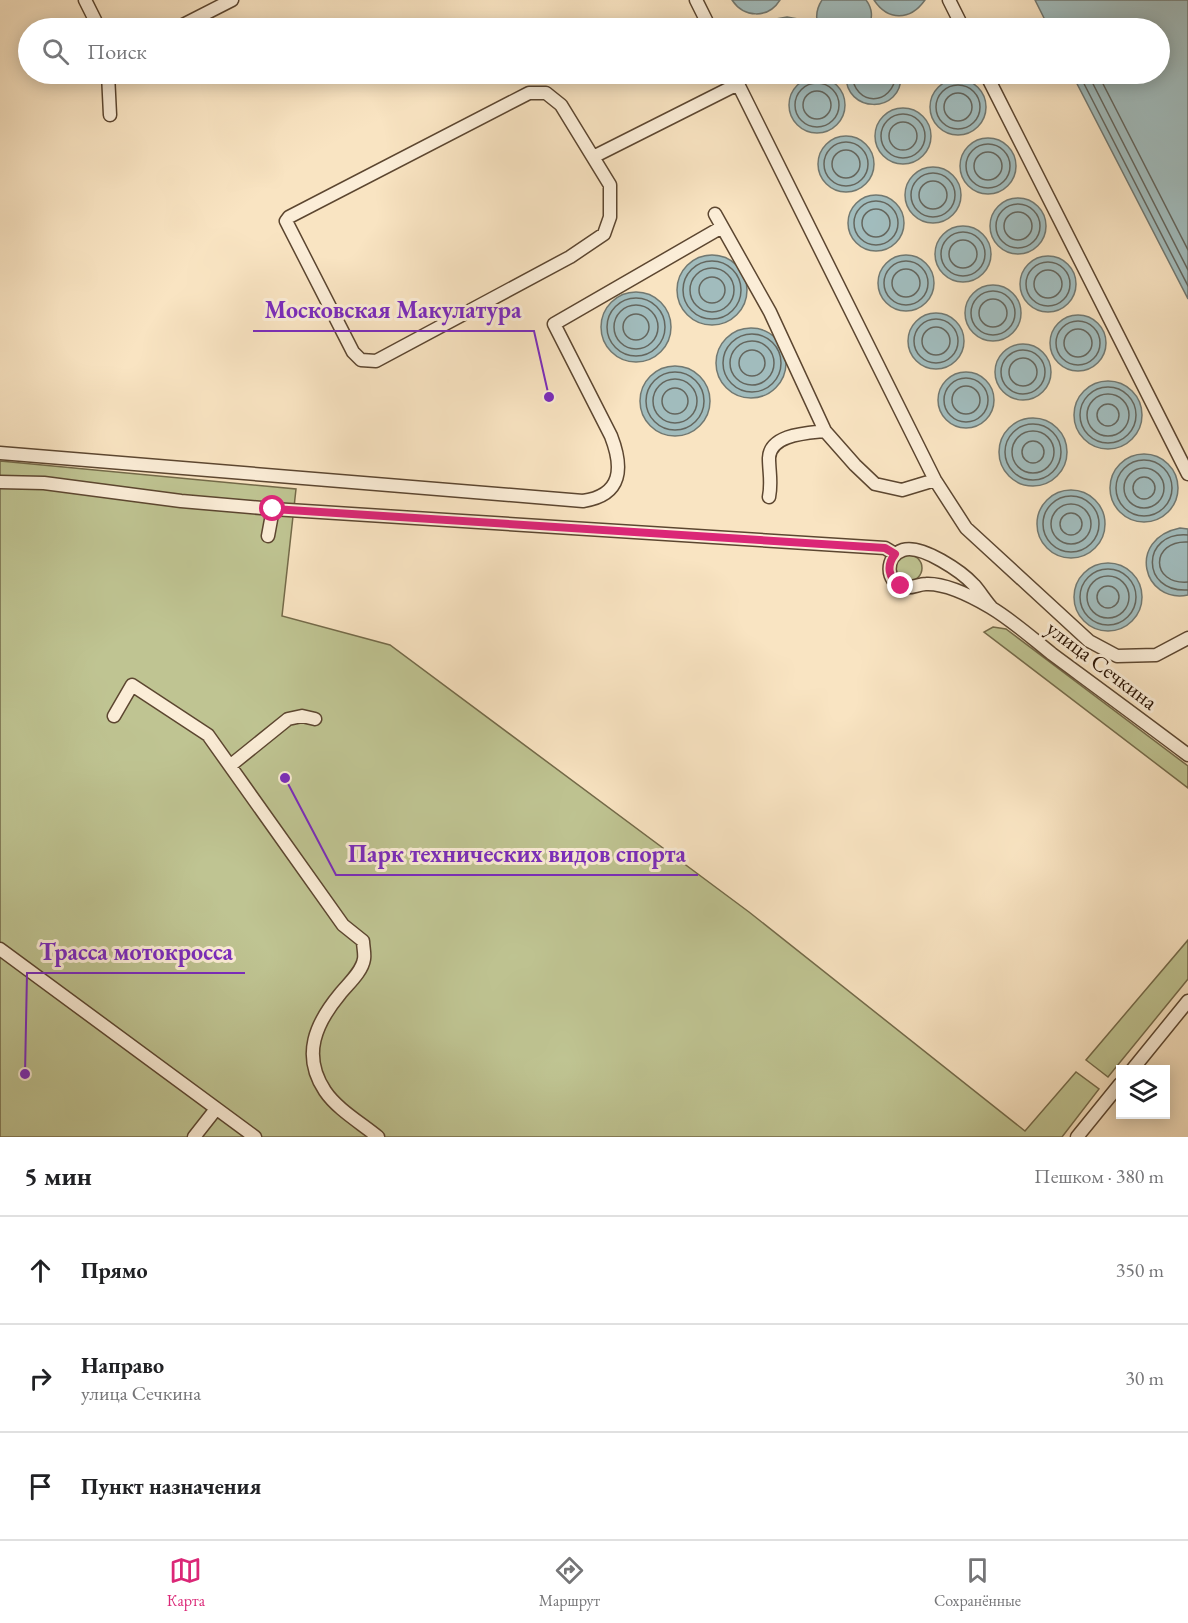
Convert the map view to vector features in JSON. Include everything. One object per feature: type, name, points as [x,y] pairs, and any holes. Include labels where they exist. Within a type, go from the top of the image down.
[{"type":"street","points":[[85,0],[94,18]]},
{"type":"street","points":[[196,18],[232,0]]},
{"type":"street","points":[[696,0],[705,18]]},
{"type":"street","points":[[949,0],[958,18]]},
{"type":"street","points":[[108,84],[110,115]]},
{"type":"street","points":[[593,157],[727,84]]},
{"type":"street","points":[[738,84],[935,480],[966,528],[1089,640],[1117,656],[1156,655],[1188,638]]},
{"type":"street","points":[[991,84],[1188,474]]},
{"type":"street","points":[[529,93],[546,93],[561,105],[593,157],[610,185],[610,217],[604,234],[570,257],[376,361],[361,360],[353,352],[286,221],[289,217],[529,93]]},
{"type":"street","points":[[715,214],[770,312],[825,431],[875,484],[902,490],[935,480]]},
{"type":"street","points":[[0,453],[572,500],[599,499],[608,492],[615,481],[619,469],[617,453],[611,436],[554,324],[722,227]]},
{"type":"street","points":[[769,497],[772,482],[769,455],[777,443],[798,433],[825,431]]},
{"type":"street","points":[[0,482],[44,483],[180,501],[273,509],[885,548],[895,554]]},
{"type":"street","points":[[268,536],[273,509]]},
{"type":"street","name":"улица Сечкина","points":[[991,608],[974,585],[953,567],[918,550],[906,549],[895,554],[889,565],[891,577],[901,586],[907,588],[929,584],[947,587],[991,608],[1188,755]]},
{"type":"street","points":[[114,716],[132,685],[208,735],[344,925],[363,941],[364,960],[321,1019],[314,1043],[313,1059],[317,1076],[326,1092],[378,1137]]},
{"type":"street","points":[[231,765],[288,719],[302,716],[315,719]]},
{"type":"street","points":[[0,949],[255,1137]]},
{"type":"street","points":[[1136,1065],[1188,1001]]},
{"type":"street","points":[[1077,1137],[1116,1089]]},
{"type":"street","points":[[194,1137],[216,1109]]},
{"type":"green space","points":[[0,461],[296,489],[282,616],[390,645],[749,912],[1025,1131],[1076,1072],[1099,1089],[1062,1137],[0,1137]]},
{"type":"green space","points":[[909,555],[918,559],[922,568],[918,577],[909,581],[900,577],[896,568],[900,559]]},
{"type":"green space","points":[[993,627],[1006,629],[1188,766],[1188,788],[984,632]]},
{"type":"green space","points":[[1188,940],[1188,979],[1108,1077],[1086,1060]]},
{"type":"water","points":[[732,0],[780,0],[769,11],[756,14],[743,10]]},
{"type":"water","points":[[822,0],[866,0],[870,7],[871,18],[817,18],[818,7]]},
{"type":"water","points":[[874,0],[925,0],[913,12],[899,16],[886,12]]},
{"type":"water","points":[[1035,0],[1188,0],[1188,299],[1077,84],[1170,84],[1170,18],[1044,18]]},
{"type":"water","points":[[798,84],[836,84],[843,94],[843,116],[837,125],[828,131],[817,133],[806,131],[797,125],[791,116],[789,105],[791,94]]},
{"type":"water","points":[[848,84],[899,84],[893,97],[884,103],[873,104],[854,97]]},
{"type":"water","points":[[942,84],[974,84],[981,91],[985,102],[984,118],[978,127],[969,133],[958,135],[947,133],[938,127],[932,118],[930,107],[932,96]]},
{"type":"water","points":[[903,108],[914,110],[923,116],[929,125],[931,136],[929,147],[923,156],[914,162],[903,164],[892,162],[883,156],[877,147],[875,136],[877,125],[883,116],[892,110]]},
{"type":"water","points":[[846,136],[857,138],[866,144],[872,153],[874,164],[872,175],[866,184],[857,190],[846,192],[835,190],[826,184],[820,175],[818,164],[820,153],[826,144],[835,138]]},
{"type":"water","points":[[988,138],[999,140],[1008,146],[1014,155],[1016,166],[1014,177],[1008,186],[999,192],[988,194],[977,192],[968,186],[962,177],[960,166],[962,155],[968,146],[977,140]]},
{"type":"water","points":[[933,167],[944,169],[953,175],[959,184],[961,195],[959,206],[953,215],[944,221],[933,223],[922,221],[913,215],[907,206],[905,195],[907,184],[913,175],[922,169]]},
{"type":"water","points":[[876,195],[887,197],[896,203],[902,212],[904,223],[902,234],[896,243],[887,249],[876,251],[865,249],[856,243],[850,234],[848,223],[850,212],[856,203],[865,197]]},
{"type":"water","points":[[1018,198],[1029,200],[1038,206],[1044,215],[1046,226],[1044,237],[1038,246],[1029,252],[1018,254],[1007,252],[998,246],[992,237],[990,226],[992,215],[998,206],[1007,200]]},
{"type":"water","points":[[963,226],[974,228],[983,234],[989,243],[991,254],[989,265],[983,274],[974,280],[963,282],[952,280],[943,274],[937,265],[935,254],[937,243],[943,234],[952,228]]},
{"type":"water","points":[[719,255],[732,261],[741,270],[745,276],[747,290],[745,304],[737,315],[726,323],[705,325],[687,315],[679,304],[677,283],[687,265],[698,257]]},
{"type":"water","points":[[906,255],[917,257],[926,263],[932,272],[934,283],[932,294],[926,303],[917,309],[906,311],[895,309],[886,303],[880,294],[878,283],[880,272],[886,263],[895,257]]},
{"type":"water","points":[[1048,256],[1059,258],[1068,264],[1074,273],[1076,284],[1074,295],[1068,304],[1059,310],[1048,312],[1037,310],[1028,304],[1022,295],[1020,284],[1022,273],[1028,264],[1037,258]]},
{"type":"water","points":[[993,285],[1004,287],[1013,293],[1019,302],[1021,313],[1019,324],[1013,333],[1004,339],[993,341],[982,339],[973,333],[967,324],[965,313],[967,302],[973,293],[982,287]]},
{"type":"water","points":[[643,292],[656,298],[665,307],[669,313],[671,327],[669,341],[661,352],[650,360],[629,362],[611,352],[603,341],[601,320],[611,302],[622,294]]},
{"type":"water","points":[[936,313],[947,315],[956,321],[962,330],[964,341],[962,352],[956,361],[947,367],[936,369],[925,367],[916,361],[910,352],[908,341],[910,330],[916,321],[925,315]]},
{"type":"water","points":[[1078,315],[1089,317],[1098,323],[1104,332],[1106,343],[1104,354],[1098,363],[1089,369],[1078,371],[1067,369],[1058,363],[1052,354],[1050,343],[1052,332],[1058,323],[1067,317]]},
{"type":"water","points":[[744,328],[758,328],[771,334],[780,343],[786,356],[784,376],[776,388],[758,398],[744,398],[731,392],[722,383],[716,370],[716,356],[722,343],[731,334]]},
{"type":"water","points":[[1023,344],[1034,346],[1043,352],[1049,361],[1051,372],[1049,383],[1043,392],[1034,398],[1023,400],[1012,398],[1003,392],[997,383],[995,372],[997,361],[1003,352],[1012,346]]},
{"type":"water","points":[[682,366],[695,372],[704,381],[708,387],[710,401],[708,415],[700,426],[689,434],[668,436],[650,426],[642,415],[640,394],[650,376],[661,368]]},
{"type":"water","points":[[966,372],[977,374],[986,380],[992,389],[994,400],[992,411],[986,420],[977,426],[966,428],[955,426],[946,420],[940,411],[938,400],[940,389],[946,380],[955,374]]},
{"type":"water","points":[[1108,381],[1121,383],[1132,391],[1140,402],[1142,415],[1140,428],[1132,439],[1121,447],[1108,449],[1095,447],[1084,439],[1076,428],[1074,415],[1076,402],[1084,391],[1095,383]]},
{"type":"water","points":[[1033,418],[1046,420],[1057,428],[1065,439],[1067,452],[1065,465],[1057,476],[1046,484],[1033,486],[1020,484],[1009,476],[1001,465],[999,452],[1001,439],[1009,428],[1020,420]]},
{"type":"water","points":[[1144,454],[1157,457],[1168,464],[1175,475],[1178,488],[1175,501],[1168,512],[1157,519],[1144,522],[1131,519],[1120,512],[1113,501],[1110,488],[1113,475],[1120,464],[1131,457]]},
{"type":"water","points":[[1071,490],[1084,493],[1095,500],[1102,511],[1105,524],[1102,537],[1095,548],[1084,555],[1071,558],[1058,555],[1047,548],[1040,537],[1037,524],[1040,511],[1047,500],[1058,493]]},
{"type":"water","points":[[1180,528],[1188,529],[1188,595],[1173,595],[1160,590],[1151,581],[1147,569],[1147,556],[1152,544],[1163,534]]},
{"type":"water","points":[[1108,563],[1121,565],[1132,573],[1140,584],[1142,597],[1140,610],[1132,621],[1121,629],[1108,631],[1095,629],[1084,621],[1076,610],[1074,597],[1076,584],[1084,573],[1095,565]]},
{"type":"place","name":"Московская Макулатура","points":[[549,397]]},
{"type":"place","name":"Парк технических видов спорта","points":[[285,778]]},
{"type":"place","name":"Трасса мотокросса","points":[[25,1074]]},
{"type":"route","points":[[273,509],[885,548],[895,554],[891,559],[889,571],[891,577],[901,586]]}]
